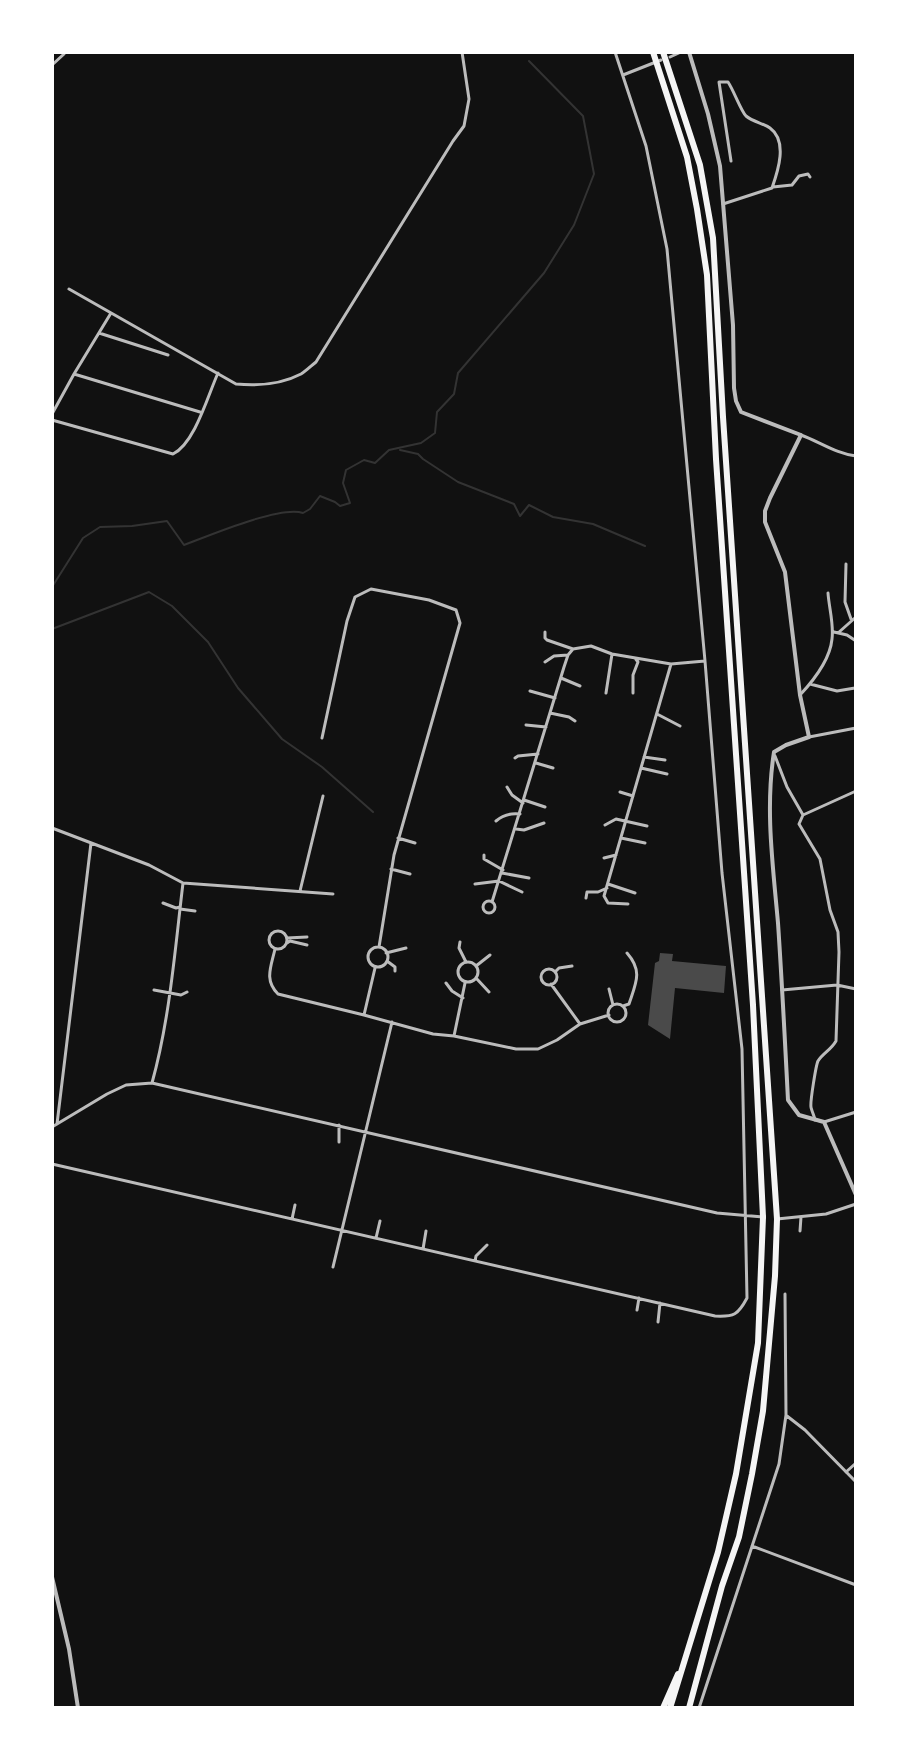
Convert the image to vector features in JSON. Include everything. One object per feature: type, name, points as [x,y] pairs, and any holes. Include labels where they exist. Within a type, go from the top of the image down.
[{"type":"highway","points":[[653,52],[687,157],[707,275],[716,459],[753,1005],[763,1217],[758,1343],[736,1474],[718,1552],[670,1708]]},
{"type":"highway","points":[[667,54],[700,165],[713,238],[777,1219],[763,1411],[752,1474],[739,1537],[722,1586],[689,1708]]},
{"type":"highway","points":[[663,1708],[699,1618]]},
{"type":"street","points":[[69,289],[236,384],[254,386],[302,374],[316,362],[464,126],[469,99],[462,52]]},
{"type":"street","points":[[52,1164],[715,1316],[731,1317],[741,1310],[747,1298],[742,1049],[723,880],[667,249],[646,146],[615,52]]},
{"type":"street","points":[[667,54],[681,52]]},
{"type":"street","points":[[689,52],[720,166],[736,401],[741,412],[821,442],[843,455],[856,456]]},
{"type":"street","points":[[52,65],[64,54]]},
{"type":"street","points":[[623,75],[661,60]]},
{"type":"street","points":[[731,161],[719,82],[728,82],[744,115],[771,128],[780,143],[779,168],[773,187]]},
{"type":"street","points":[[723,204],[773,187],[792,185],[799,176],[808,174],[810,177]]},
{"type":"street","points":[[111,313],[52,417],[173,454],[181,450],[191,436],[218,372]]},
{"type":"street","points":[[99,333],[168,355]]},
{"type":"street","points":[[74,374],[201,412]]},
{"type":"street","points":[[801,435],[770,498],[765,522],[785,572],[800,695],[809,737]]},
{"type":"street","points":[[838,633],[854,618],[845,602],[846,564]]},
{"type":"street","points":[[322,738],[355,597],[371,589],[429,600],[456,610],[460,623],[398,838],[379,947]]},
{"type":"street","points":[[800,695],[828,655],[832,632],[828,593]]},
{"type":"street","points":[[545,632],[547,640],[573,649],[591,646],[612,654],[671,664],[705,661]]},
{"type":"street","points":[[832,632],[855,639]]},
{"type":"street","points":[[492,902],[568,655],[573,649]]},
{"type":"street","points":[[606,693],[612,654]]},
{"type":"street","points":[[545,662],[554,656],[568,655]]},
{"type":"street","points":[[633,693],[633,675],[638,662],[635,658]]},
{"type":"street","points":[[628,904],[608,903],[604,896],[671,664]]},
{"type":"street","points":[[561,678],[580,686]]},
{"type":"street","points":[[810,684],[837,691],[855,688]]},
{"type":"street","points":[[530,691],[555,698]]},
{"type":"street","points":[[550,713],[575,721]]},
{"type":"street","points":[[657,714],[680,726]]},
{"type":"street","points":[[526,725],[546,727]]},
{"type":"street","points":[[774,752],[809,737],[856,728]]},
{"type":"street","points":[[774,752],[787,787],[803,815]]},
{"type":"street","points":[[774,752],[770,777],[771,859],[788,1100],[799,1115],[824,1122],[856,1112]]},
{"type":"street","points":[[515,758],[538,754]]},
{"type":"street","points":[[644,757],[665,760]]},
{"type":"street","points":[[536,763],[553,768]]},
{"type":"street","points":[[641,768],[667,774]]},
{"type":"street","points":[[507,787],[512,795],[524,802],[545,807]]},
{"type":"street","points":[[815,1120],[810,1103],[815,1067],[836,1041],[838,932],[830,910],[820,859],[799,824],[803,815],[856,791]]},
{"type":"street","points":[[620,792],[633,796]]},
{"type":"street","points":[[300,891],[323,796]]},
{"type":"street","points":[[496,821],[513,813],[520,814]]},
{"type":"street","points":[[605,825],[616,819],[647,826]]},
{"type":"street","points":[[516,829],[524,830],[544,823]]},
{"type":"street","points":[[52,828],[149,865],[183,883],[333,894]]},
{"type":"street","points":[[398,838],[415,843]]},
{"type":"street","points":[[621,838],[645,843]]},
{"type":"street","points":[[57,1124],[91,843]]},
{"type":"street","points":[[484,855],[484,859],[503,871],[529,878]]},
{"type":"street","points":[[604,858],[616,855]]},
{"type":"street","points":[[391,869],[410,874]]},
{"type":"street","points":[[475,884],[499,881],[522,892]]},
{"type":"street","points":[[152,1083],[161,1052],[183,883]]},
{"type":"street","points":[[586,898],[587,892],[598,892],[607,886],[635,893]]},
{"type":"street","points":[[163,903],[195,911]]},
{"type":"street","points":[[275,949],[269,943],[273,932],[282,932],[287,941]]},
{"type":"street","points":[[287,941],[307,937]]},
{"type":"street","points":[[287,941],[307,945]]},
{"type":"street","points":[[275,949],[284,948],[287,941]]},
{"type":"street","points":[[460,942],[459,948],[466,962]]},
{"type":"street","points":[[379,947],[386,953],[387,961]]},
{"type":"street","points":[[379,947],[368,955],[370,964],[382,966],[387,961]]},
{"type":"street","points":[[386,953],[406,948]]},
{"type":"street","points":[[275,949],[269,977],[270,986],[278,994],[433,1034],[516,1049],[538,1049],[580,1024],[609,1015]]},
{"type":"street","points":[[623,1006],[626,1012],[623,1020],[614,1021],[609,1009],[613,1005],[629,1004],[638,975],[635,962],[627,953]]},
{"type":"street","points":[[476,966],[490,955]]},
{"type":"street","points":[[387,961],[391,962],[395,971]]},
{"type":"street","points":[[466,962],[473,963],[478,971],[472,982],[465,983],[457,972],[466,962]]},
{"type":"street","points":[[555,972],[559,968],[572,966]]},
{"type":"street","points":[[364,1015],[375,967]]},
{"type":"street","points":[[551,984],[556,978],[555,972],[546,969],[541,974],[544,983],[551,984],[580,1024]]},
{"type":"street","points":[[476,978],[489,992]]},
{"type":"street","points":[[446,983],[463,998]]},
{"type":"street","points":[[454,1036],[465,983]]},
{"type":"street","points":[[782,990],[837,985],[856,989]]},
{"type":"street","points":[[609,989],[613,1005]]},
{"type":"street","points":[[154,990],[181,995],[187,992]]},
{"type":"street","points":[[333,1267],[392,1022]]},
{"type":"street","points":[[52,1127],[126,1085],[152,1083],[717,1213],[763,1217]]},
{"type":"street","points":[[824,1122],[856,1195]]},
{"type":"street","points":[[339,1125],[339,1142]]},
{"type":"street","points":[[777,1219],[826,1214],[856,1204]]},
{"type":"street","points":[[292,1219],[295,1205]]},
{"type":"street","points":[[800,1231],[801,1217]]},
{"type":"street","points":[[376,1238],[380,1221]]},
{"type":"street","points":[[423,1249],[426,1231]]},
{"type":"street","points":[[475,1261],[487,1245]]},
{"type":"street","points":[[699,1708],[779,1464],[786,1415],[785,1294]]},
{"type":"street","points":[[637,1310],[639,1298]]},
{"type":"street","points":[[658,1322],[660,1303]]},
{"type":"street","points":[[786,1415],[856,1482]]},
{"type":"street","points":[[846,1472],[856,1463]]},
{"type":"street","points":[[752,1546],[856,1585]]},
{"type":"street","points":[[52,1577],[69,1649],[78,1708]]},
{"type":"building","points":[[660,953],[673,954],[672,961],[726,966],[724,993],[675,988],[670,1039],[648,1025],[655,963],[659,961]]},
{"type":"waterway","points":[[52,587],[83,538],[100,527],[167,521],[184,545],[262,517],[278,513],[303,513],[320,496],[340,506],[350,503],[343,483],[346,470],[364,460],[375,463],[389,450],[421,443],[435,433],[437,412],[454,394],[458,373],[544,273],[574,225],[594,174],[583,116],[529,61]]},
{"type":"waterway","points":[[400,450],[418,454],[458,482],[514,504],[520,516],[529,505],[553,517],[593,524],[645,546]]},
{"type":"waterway","points":[[52,629],[149,592],[172,606],[208,642],[238,688],[282,739],[322,767],[373,812]]}]
